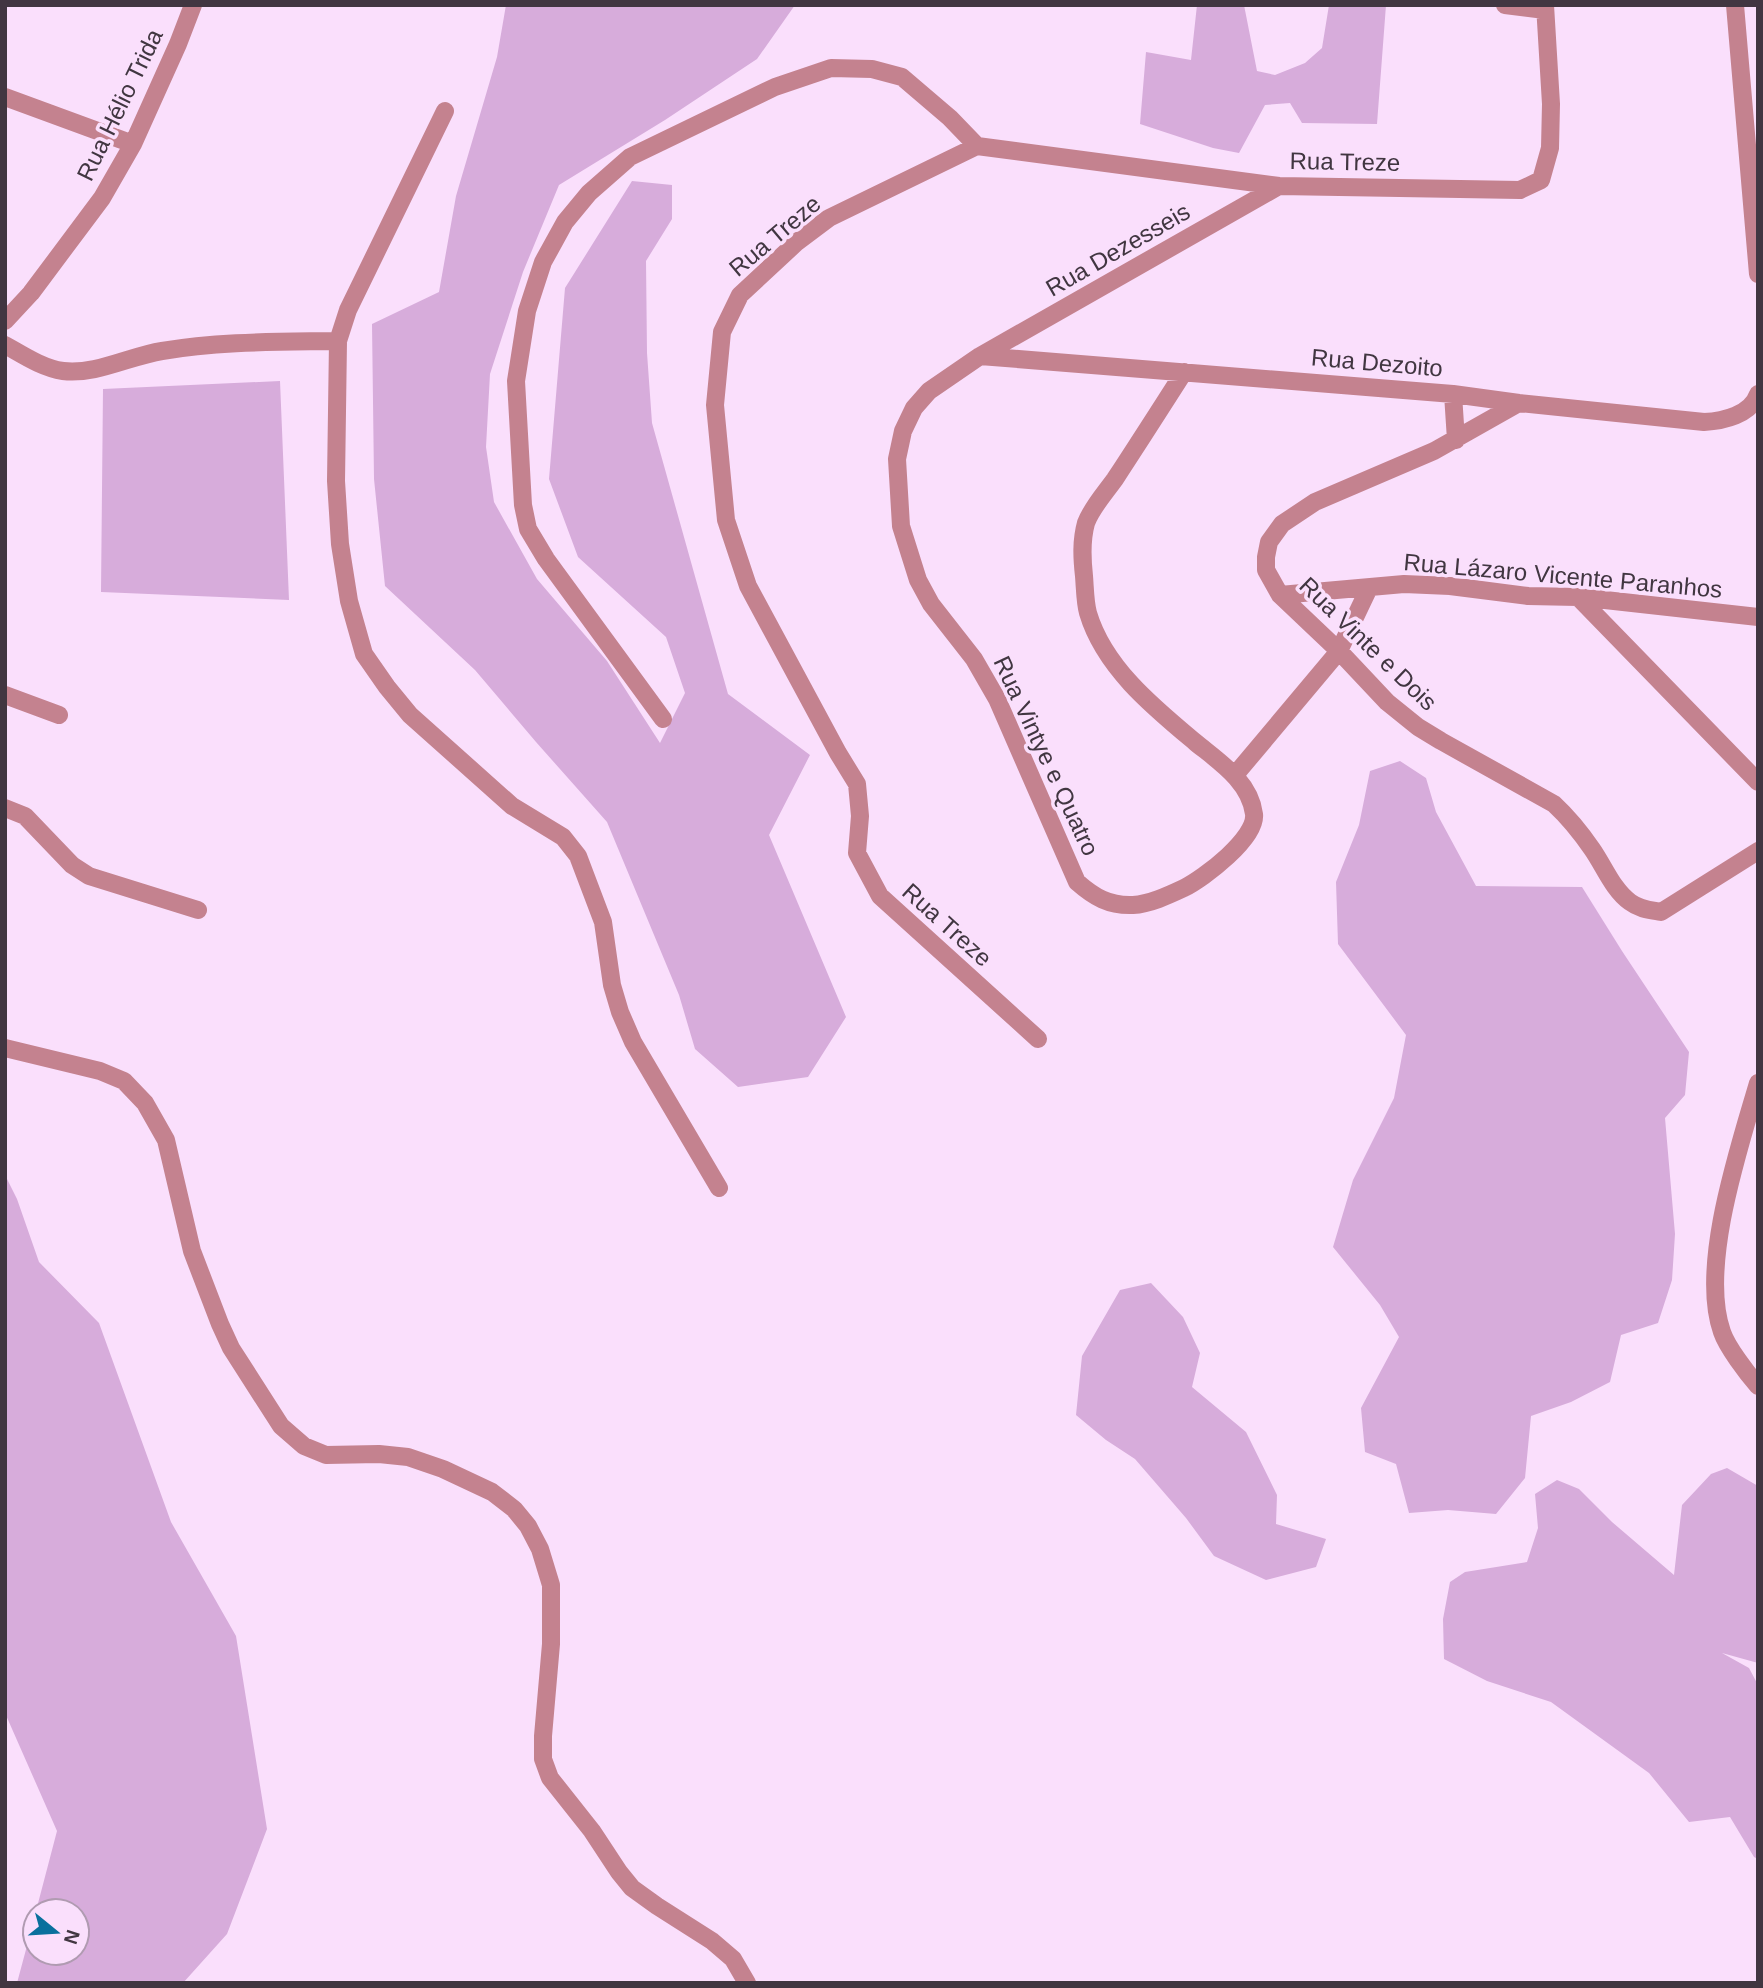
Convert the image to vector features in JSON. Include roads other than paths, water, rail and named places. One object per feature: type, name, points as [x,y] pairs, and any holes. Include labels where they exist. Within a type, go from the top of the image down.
[{"type":"street","name":"Rua Hélio Trida","points":[[5,321],[31,293],[102,198],[133,144],[193,5]]},
{"type":"street","points":[[1505,5],[1545,8]]},
{"type":"street","points":[[1735,5],[1758,274]]},
{"type":"street","name":"Rua Treze","points":[[1038,1039],[880,896],[858,853],[860,816],[857,784],[747,586],[726,520],[715,405],[722,332],[740,295],[829,218],[977,146],[1279,186],[1520,190],[1541,180],[1550,148],[1552,104],[1545,8]]},
{"type":"street","points":[[663,719],[546,559],[528,529],[523,505],[516,381],[527,311],[543,262],[565,222],[589,194],[630,157],[775,87],[831,68],[872,69],[902,77],[950,118],[977,146]]},
{"type":"street","points":[[5,97],[133,144]]},
{"type":"street","points":[[445,111],[348,310],[338,341],[336,481],[340,544],[349,601],[364,654],[410,715],[512,806],[563,837],[578,856],[603,922],[612,985],[620,1012],[633,1042],[719,1188]]},
{"type":"street","name":"Rua Dezesseis","points":[[980,356],[1279,186]]},
{"type":"street","points":[[5,345],[52,368],[81,372],[161,351],[231,343],[338,341]]},
{"type":"street","name":"Rua Dezoito","points":[[980,356],[1453,394],[1704,422],[1736,416],[1755,402],[1758,394]]},
{"type":"street","name":"Rua Vintye e Quatro","points":[[980,356],[929,391],[914,408],[908,420],[897,459],[901,526],[918,580],[931,604],[974,659],[998,699],[1077,881],[1094,897],[1120,904],[1137,905],[1186,887],[1227,857],[1251,829],[1254,815],[1249,798],[1235,775]]},
{"type":"street","points":[[1184,372],[1093,509],[1086,524],[1082,549],[1087,612],[1102,646],[1124,675],[1153,707],[1235,775],[1339,652],[1369,588]]},
{"type":"street","points":[[1453,394],[1456,440]]},
{"type":"street","name":"Rua Vinte e Dois","points":[[1519,402],[1434,451],[1315,502],[1282,524],[1269,541],[1266,570],[1280,595],[1387,702],[1418,727],[1554,804],[1567,816],[1629,902],[1641,909],[1661,912],[1758,850]]},
{"type":"street","name":"Rua Lázaro Vicente Paranhos","points":[[1280,595],[1404,584],[1450,586],[1528,596],[1578,597],[1758,617]]},
{"type":"street","points":[[1578,597],[1758,782]]},
{"type":"street","points":[[5,695],[60,715]]},
{"type":"street","points":[[5,808],[25,816],[72,865],[89,876],[198,910]]},
{"type":"street","points":[[5,1048],[100,1071],[124,1082],[145,1103],[166,1140],[192,1251],[220,1324],[231,1348],[281,1426],[304,1446],[326,1455],[379,1454],[408,1457],[443,1468],[492,1492],[514,1509],[540,1549],[551,1585],[551,1644],[543,1736],[543,1759],[550,1778],[632,1888],[712,1941],[733,1959],[747,1983]]},
{"type":"street","points":[[1758,1083],[1736,1160],[1716,1251],[1715,1295],[1722,1332],[1758,1385]]}]
